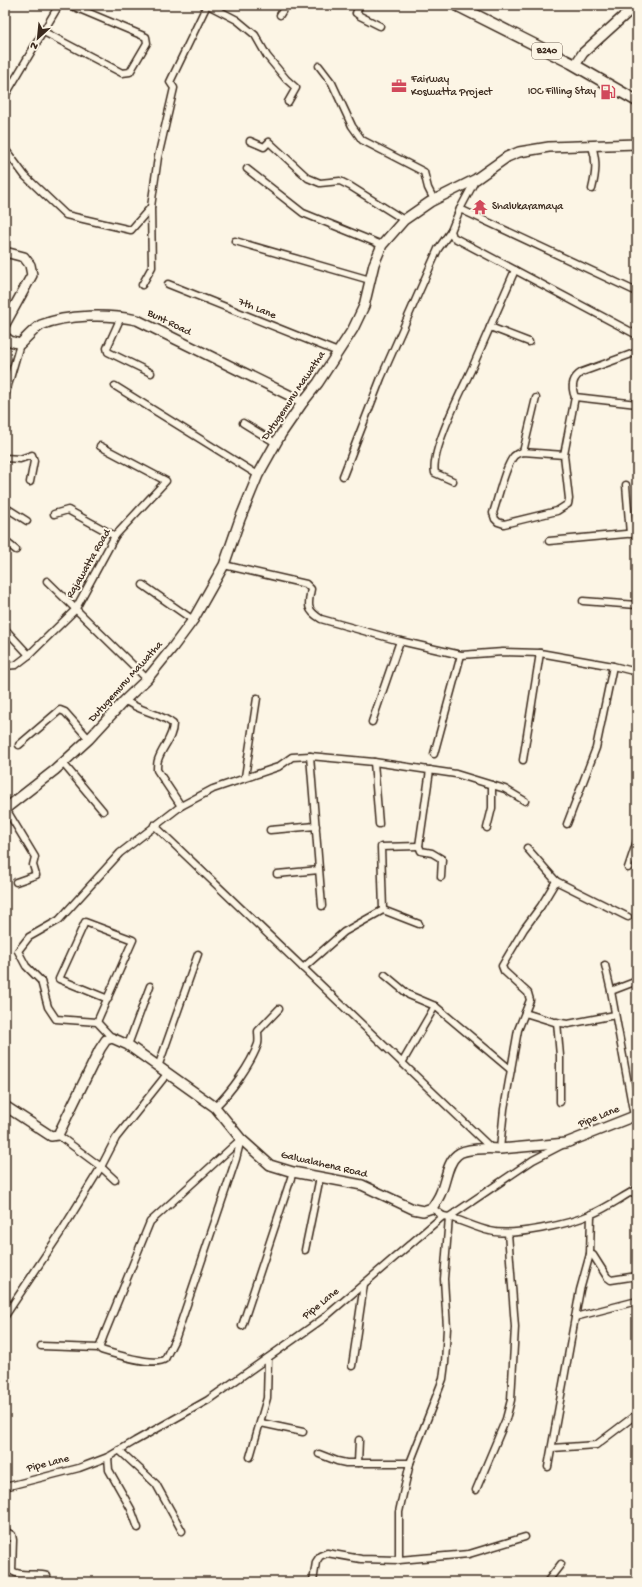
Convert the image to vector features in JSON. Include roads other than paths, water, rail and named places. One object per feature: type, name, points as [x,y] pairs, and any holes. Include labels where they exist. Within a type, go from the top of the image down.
[{"type":"main road","name":"B240","points":[[456,5],[575,66],[637,101]]},
{"type":"street","points":[[5,96],[59,5]]},
{"type":"street","points":[[44,32],[122,73],[130,72],[147,43],[146,37],[70,5]]},
{"type":"street","points":[[142,285],[152,267],[151,207],[158,157],[174,88],[170,82],[207,5],[237,20],[255,35],[267,56],[286,79],[296,88],[288,102]]},
{"type":"street","points":[[280,16],[286,5]]},
{"type":"street","points":[[360,5],[356,13],[380,26]]},
{"type":"street","points":[[575,66],[583,53],[636,5]]},
{"type":"street","points":[[319,66],[332,83],[352,126],[362,140],[424,172],[428,188],[434,200]]},
{"type":"street","points":[[250,142],[264,147],[269,142],[308,178],[320,183],[340,181],[404,220]]},
{"type":"street","name":"Dutugemunu Mawatha","points":[[6,809],[89,739],[125,700],[147,679],[193,620],[224,565],[240,519],[258,475],[276,443],[303,402],[318,383],[353,329],[364,306],[374,264],[382,245],[404,220],[434,200],[476,180],[507,157],[519,152],[549,147],[637,144]]},
{"type":"street","points":[[592,146],[595,155],[596,173],[592,188]]},
{"type":"street","points":[[5,149],[24,176],[66,215],[131,230],[151,207]]},
{"type":"street","points":[[247,169],[303,213],[382,245]]},
{"type":"street","points":[[343,476],[388,364],[438,249],[450,231],[460,208],[476,180]]},
{"type":"street","points":[[460,208],[637,292]]},
{"type":"street","points":[[450,231],[453,237],[637,335]]},
{"type":"street","points":[[234,241],[370,280]]},
{"type":"street","points":[[5,252],[24,257],[30,264],[32,275],[5,324]]},
{"type":"street","points":[[453,481],[435,473],[435,460],[446,424],[515,270]]},
{"type":"street","name":"7th Lane","points":[[168,284],[338,352]]},
{"type":"street","points":[[121,317],[107,348],[108,352],[151,372]]},
{"type":"street","name":"Bunt Road","points":[[20,344],[40,326],[73,318],[121,317],[137,320],[303,402]]},
{"type":"street","points":[[490,327],[529,342]]},
{"type":"street","points":[[5,337],[10,341],[20,344],[5,396]]},
{"type":"street","points":[[564,454],[523,452],[517,453],[513,456],[494,513],[498,522],[504,524],[557,511],[568,504],[569,499],[564,454],[575,398],[572,385],[578,374],[637,352]]},
{"type":"street","points":[[115,386],[258,475]]},
{"type":"street","points":[[523,452],[536,398]]},
{"type":"street","points":[[575,398],[637,404]]},
{"type":"street","points":[[243,423],[276,443]]},
{"type":"street","name":"Rajawatta Road","points":[[5,666],[16,665],[29,655],[75,610],[115,536],[166,481],[100,446]]},
{"type":"street","points":[[5,458],[20,459],[32,455],[34,461],[30,482]]},
{"type":"street","points":[[626,485],[630,534]]},
{"type":"street","points":[[5,507],[27,521]]},
{"type":"street","points":[[54,514],[68,510],[115,536]]},
{"type":"street","points":[[549,541],[637,533]]},
{"type":"street","points":[[5,541],[16,550]]},
{"type":"street","points":[[224,565],[306,584],[311,589],[308,605],[312,614],[321,619],[400,641],[461,655],[503,652],[540,654],[613,666],[637,672]]},
{"type":"street","points":[[47,581],[147,679]]},
{"type":"street","points":[[143,585],[193,620]]},
{"type":"street","points":[[583,601],[637,605]]},
{"type":"street","points":[[5,629],[29,655]]},
{"type":"street","points":[[372,722],[400,641]]},
{"type":"street","points":[[523,760],[540,654]]},
{"type":"street","points":[[434,754],[461,655]]},
{"type":"street","points":[[567,824],[596,748],[613,666]]},
{"type":"street","points":[[245,777],[257,698]]},
{"type":"street","points":[[125,700],[133,706],[167,719],[173,724],[173,729],[168,743],[158,759],[157,770],[181,806]]},
{"type":"street","points":[[19,745],[60,710],[65,712],[89,739]]},
{"type":"street","points":[[310,756],[322,906]]},
{"type":"street","points":[[58,1135],[100,1049],[106,1040],[112,1038],[98,1022],[56,1019],[48,1007],[41,981],[26,966],[18,951],[29,937],[59,920],[120,853],[154,825],[181,806],[213,789],[278,767],[292,757],[310,756],[374,762],[456,774],[505,789],[525,801]]},
{"type":"street","points":[[62,762],[103,811]]},
{"type":"street","points":[[374,762],[379,824]]},
{"type":"street","points":[[430,770],[419,846],[421,851],[432,853],[442,859],[441,877]]},
{"type":"street","points":[[487,828],[492,808],[492,785]]},
{"type":"street","points":[[6,809],[35,857],[34,864],[36,875],[16,882]]},
{"type":"street","points":[[154,825],[402,1063],[496,1148]]},
{"type":"street","points":[[270,830],[316,826]]},
{"type":"street","points":[[628,868],[637,841]]},
{"type":"street","points":[[383,910],[381,847],[419,846]]},
{"type":"street","points":[[527,848],[556,881],[628,917]]},
{"type":"street","points":[[277,874],[319,870]]},
{"type":"street","points":[[496,1148],[518,1030],[530,1000],[528,993],[504,971],[502,966],[524,929],[542,906],[556,881]]},
{"type":"street","points":[[303,968],[344,932],[383,910]]},
{"type":"street","points":[[383,910],[420,924]]},
{"type":"street","points":[[98,1022],[108,999],[133,940],[85,922],[59,979],[108,999]]},
{"type":"street","points":[[158,1067],[198,954]]},
{"type":"street","points":[[605,965],[636,1116]]},
{"type":"street","points":[[385,975],[409,995],[435,1006],[511,1070]]},
{"type":"street","points":[[611,991],[637,981]]},
{"type":"street","points":[[128,1045],[150,986]]},
{"type":"street","points":[[402,1063],[435,1006]]},
{"type":"street","points":[[215,1107],[222,1101],[246,1068],[258,1043],[258,1031],[279,1009]]},
{"type":"street","points":[[525,1013],[568,1024],[615,1015]]},
{"type":"street","points":[[557,1022],[560,1056],[560,1102]]},
{"type":"street","name":"Galwalahena Road","points":[[112,1038],[128,1045],[215,1107],[241,1139],[270,1165],[293,1172],[362,1185],[413,1209],[423,1211],[432,1208]]},
{"type":"street","points":[[5,1316],[61,1232],[101,1167],[116,1138],[167,1074]]},
{"type":"street","points":[[5,1106],[51,1136],[58,1135],[101,1167],[115,1180]]},
{"type":"street","name":"Pipe Lane","points":[[5,1487],[79,1468],[108,1457],[208,1400],[324,1318],[446,1216],[533,1160],[566,1143],[636,1116]]},
{"type":"street","points":[[100,1348],[150,1222],[241,1139]]},
{"type":"street","points":[[41,1346],[100,1348],[126,1358],[158,1362],[165,1359],[181,1322],[236,1159],[241,1139]]},
{"type":"street","points":[[566,1143],[496,1148],[457,1154],[451,1163],[441,1194],[432,1208],[446,1216],[490,1231],[508,1234],[546,1228],[591,1214],[637,1190]]},
{"type":"street","points":[[242,1326],[293,1172]]},
{"type":"street","points":[[305,1250],[320,1177]]},
{"type":"street","points":[[548,1468],[580,1290],[590,1254],[591,1214]]},
{"type":"street","points":[[399,1560],[399,1512],[410,1463],[443,1379],[447,1328],[444,1279],[446,1216]]},
{"type":"street","points":[[476,1490],[506,1419],[511,1400],[515,1327],[508,1234]]},
{"type":"street","points":[[590,1254],[593,1255],[611,1280],[637,1276]]},
{"type":"street","points":[[352,1366],[364,1284]]},
{"type":"street","points":[[575,1318],[637,1300]]},
{"type":"street","points":[[250,1457],[267,1398],[268,1358]]},
{"type":"street","points":[[552,1448],[596,1445],[637,1414]]},
{"type":"street","points":[[261,1423],[303,1432]]},
{"type":"street","points":[[358,1463],[359,1440]]},
{"type":"street","points":[[119,1450],[156,1484],[182,1530]]},
{"type":"street","points":[[319,1454],[337,1461],[358,1463],[410,1463]]},
{"type":"street","points":[[108,1457],[109,1470],[131,1509],[138,1528]]},
{"type":"street","points":[[5,1531],[12,1535],[14,1540],[12,1571],[17,1574],[41,1574],[46,1576],[48,1582]]},
{"type":"street","points":[[313,1582],[316,1562],[320,1556],[327,1553],[362,1559],[399,1560],[469,1554],[525,1538]]},
{"type":"street","points":[[547,1582],[561,1564]]},
{"type":"place","name":"Fairway Koswatta Project","points":[[399,86]]},
{"type":"place","name":"IOC Filling Stay","points":[[608,92]]},
{"type":"place","name":"Shalukaramaya","points":[[480,207]]}]
